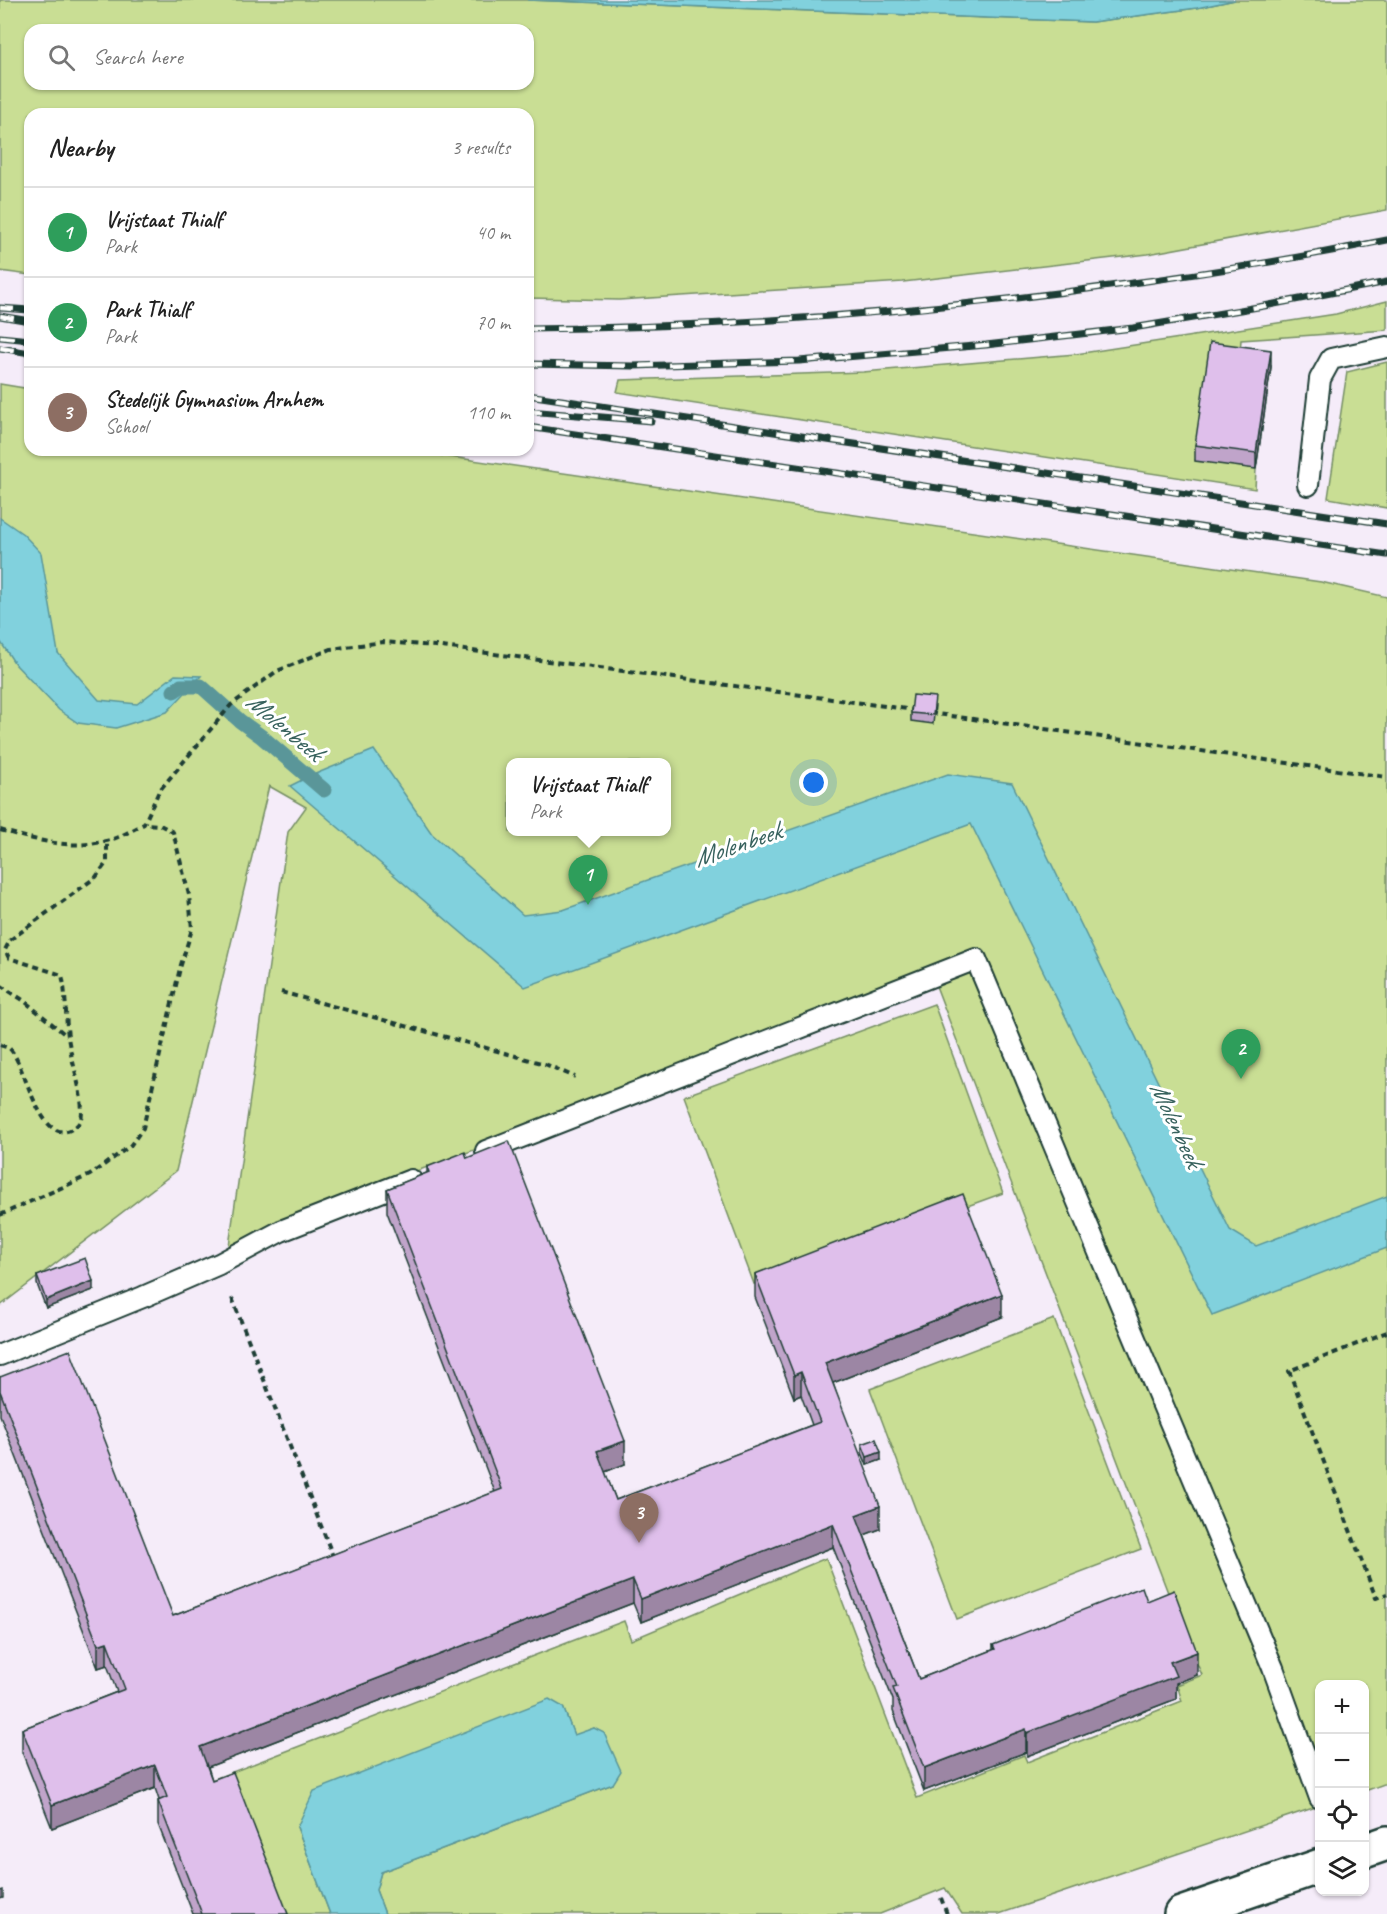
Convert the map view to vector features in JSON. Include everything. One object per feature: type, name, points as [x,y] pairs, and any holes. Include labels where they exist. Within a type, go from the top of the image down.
[{"type":"street","points":[[1369,1850],[1387,1843]]},
{"type":"street","points":[[1181,1914],[1315,1868]]},
{"type":"lane","points":[[1308,484],[1320,380],[1331,359],[1387,347]]},
{"type":"lane","points":[[471,1157],[976,959],[1274,1668],[1316,1788]]},
{"type":"lane","points":[[0,1355],[219,1264],[281,1231],[426,1174]]},
{"type":"path","points":[[144,824],[159,791],[231,705],[277,671],[331,649],[383,642],[435,646],[1387,777]]},
{"type":"path","points":[[0,830],[59,844],[76,845],[107,841],[144,824],[160,825],[173,832],[189,895],[192,929],[180,968],[143,1128],[130,1146],[90,1175],[0,1215]]},
{"type":"path","points":[[0,1045],[9,1048],[16,1059],[41,1116],[55,1129],[70,1130],[78,1126],[82,1116],[81,1096],[68,1036],[62,975],[9,958],[5,950],[10,940],[96,877],[107,862],[107,841]]},
{"type":"path","points":[[0,985],[68,1036]]},
{"type":"path","points":[[281,992],[545,1064],[579,1078],[591,1109]]},
{"type":"path","points":[[219,1264],[335,1563]]},
{"type":"path","points":[[1387,1332],[1289,1371],[1377,1598],[1387,1594]]},
{"type":"path","points":[[941,1898],[947,1914]]},
{"type":"green space","points":[[0,0],[528,0],[1092,22],[1197,8],[1235,0],[1387,0],[1387,210],[1148,254],[903,282],[619,300],[534,298],[534,108],[24,108],[24,274],[0,271]]},
{"type":"green space","points":[[1387,301],[1387,330],[1241,340],[1239,362],[1195,460],[1256,469],[1255,489],[617,392],[620,380],[863,372],[1076,354],[1336,314]]},
{"type":"green space","points":[[1387,362],[1387,508],[1328,498],[1347,372]]},
{"type":"green space","points":[[0,384],[24,388],[24,456],[445,456],[1321,582],[1387,597],[1387,1783],[1369,1790],[1369,1680],[1315,1680],[1315,1807],[999,1914],[962,1914],[945,1888],[880,1914],[385,1914],[376,1890],[381,1872],[613,1784],[594,1728],[574,1736],[563,1707],[297,1827],[330,1914],[283,1914],[209,1781],[624,1621],[631,1640],[826,1558],[917,1798],[1024,1755],[1027,1762],[1182,1701],[1177,1685],[1202,1675],[1175,1611],[936,986],[901,994],[392,1180],[229,1246],[288,832],[306,807],[269,786],[176,1171],[0,1306]]},
{"type":"green space","points":[[934,1004],[1003,1193],[754,1284],[684,1096]]},
{"type":"green space","points":[[1054,1319],[1141,1549],[957,1619],[870,1389]]},
{"type":"water","points":[[528,0],[1235,0],[1197,8],[1092,22]]},
{"type":"water","points":[[0,518],[23,534],[41,553],[58,653],[99,700],[137,704],[175,675],[201,676],[167,712],[116,728],[78,723],[59,710],[15,664],[0,641]]},
{"type":"water","points":[[374,750],[432,834],[523,915],[563,910],[948,774],[1012,783],[1230,1230],[1256,1246],[1387,1196],[1387,1248],[1212,1315],[971,824],[525,987],[290,786]]},
{"type":"water","points":[[549,1699],[563,1707],[574,1735],[594,1728],[604,1733],[621,1771],[613,1784],[381,1872],[376,1890],[385,1914],[330,1914],[297,1827],[314,1791]]},
{"type":"building","points":[[1210,342],[1271,350],[1256,453],[1195,445]]},
{"type":"building","points":[[913,695],[935,697],[933,715],[911,713]]},
{"type":"building","points":[[509,1141],[625,1441],[597,1451],[616,1500],[820,1422],[801,1372],[794,1375],[755,1274],[963,1194],[1002,1294],[825,1363],[880,1506],[856,1515],[919,1679],[995,1649],[993,1645],[1142,1587],[1147,1601],[1174,1590],[1197,1652],[1170,1662],[1176,1676],[1027,1733],[1026,1729],[924,1768],[893,1688],[897,1687],[833,1524],[641,1599],[633,1580],[200,1747],[212,1780],[233,1772],[288,1914],[202,1914],[158,1801],[167,1797],[155,1765],[52,1805],[22,1729],[125,1689],[107,1642],[98,1645],[0,1391],[0,1377],[70,1350],[173,1616],[502,1489],[387,1189],[429,1172],[427,1167],[465,1152],[467,1158]]},
{"type":"building","points":[[85,1258],[93,1281],[46,1300],[37,1276]]},
{"type":"building","points":[[876,1439],[881,1452],[867,1457],[862,1444]]},
{"type":"waterway","name":"Molenbeek","points":[[174,691],[181,686],[201,686],[324,790]]},
{"type":"railway","points":[[534,329],[747,322],[965,304],[1214,271],[1387,240]]},
{"type":"railway","points":[[534,364],[633,366],[799,361],[986,345],[1133,328],[1387,282]]},
{"type":"railway","points":[[0,308],[24,310]]},
{"type":"railway","points":[[0,316],[24,320]]},
{"type":"railway","points":[[0,337],[24,339]]},
{"type":"railway","points":[[0,348],[24,352]]},
{"type":"railway","points":[[534,396],[1387,524]]},
{"type":"railway","points":[[534,411],[651,421]]},
{"type":"railway","points":[[534,428],[1387,555]]},
{"type":"place","name":"Vrijstaat Thialf","points":[[588,905]]},
{"type":"place","name":"Park Thialf","points":[[1241,1079]]},
{"type":"place","name":"Stedelijk Gymnasium Arnhem","points":[[639,1543]]}]
